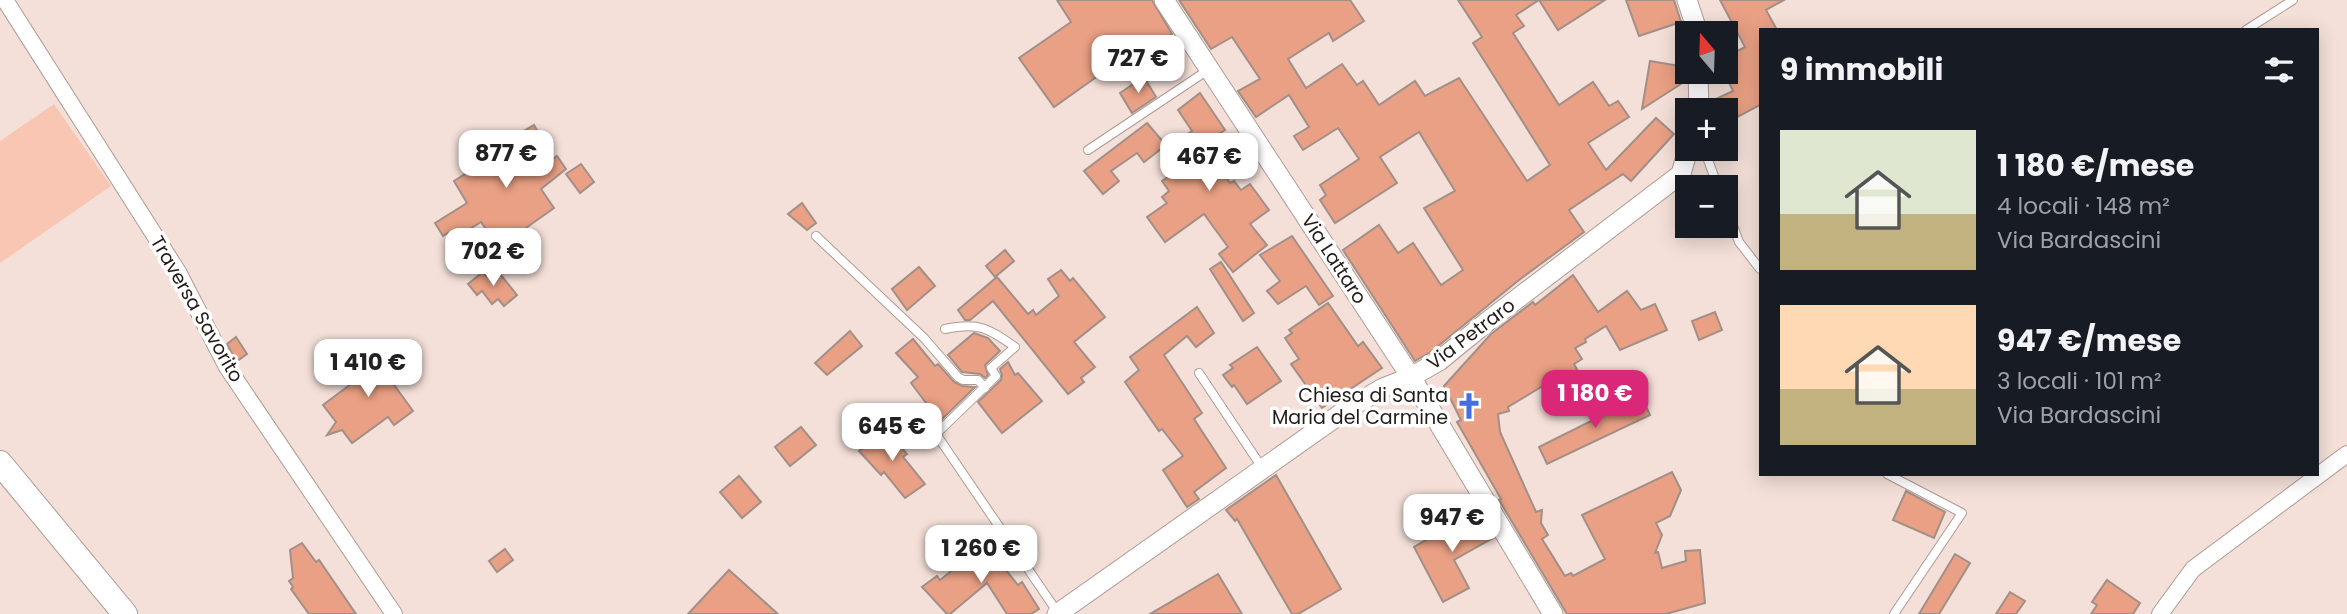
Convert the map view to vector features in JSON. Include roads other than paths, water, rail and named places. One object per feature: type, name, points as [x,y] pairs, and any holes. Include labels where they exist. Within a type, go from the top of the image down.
[{"type":"highway","points":[[0,464],[125,614]]},
{"type":"street","name":"Traversa Savorito","points":[[5,0],[178,272],[227,367],[394,614]]},
{"type":"street","name":"Via Lattaro","points":[[1164,0],[1411,377],[1553,614]]},
{"type":"street","points":[[1687,0],[1694,21]]},
{"type":"street","name":"Via Petraro","points":[[1058,614],[1346,410],[1383,388],[1411,377],[1439,361],[1681,174],[1685,161]]},
{"type":"street","points":[[2319,475],[2347,454]]},
{"type":"street","points":[[2160,614],[2193,569],[2318,476]]},
{"type":"lane","points":[[2249,28],[2292,0]]},
{"type":"lane","points":[[1088,150],[1210,69]]},
{"type":"lane","points":[[816,236],[924,338],[958,377],[963,380],[978,380],[985,388]]},
{"type":"lane","points":[[1737,238],[1759,267]]},
{"type":"lane","points":[[936,434],[996,376],[991,368],[1015,347],[987,328],[963,326],[945,329]]},
{"type":"lane","points":[[1199,373],[1263,469]]},
{"type":"lane","points":[[866,417],[936,434],[1058,614]]},
{"type":"lane","points":[[1891,476],[1962,513],[1894,614]]},
{"type":"place","name":"Chiesa di Santa Maria del Carmine","points":[[1469,406]]}]
